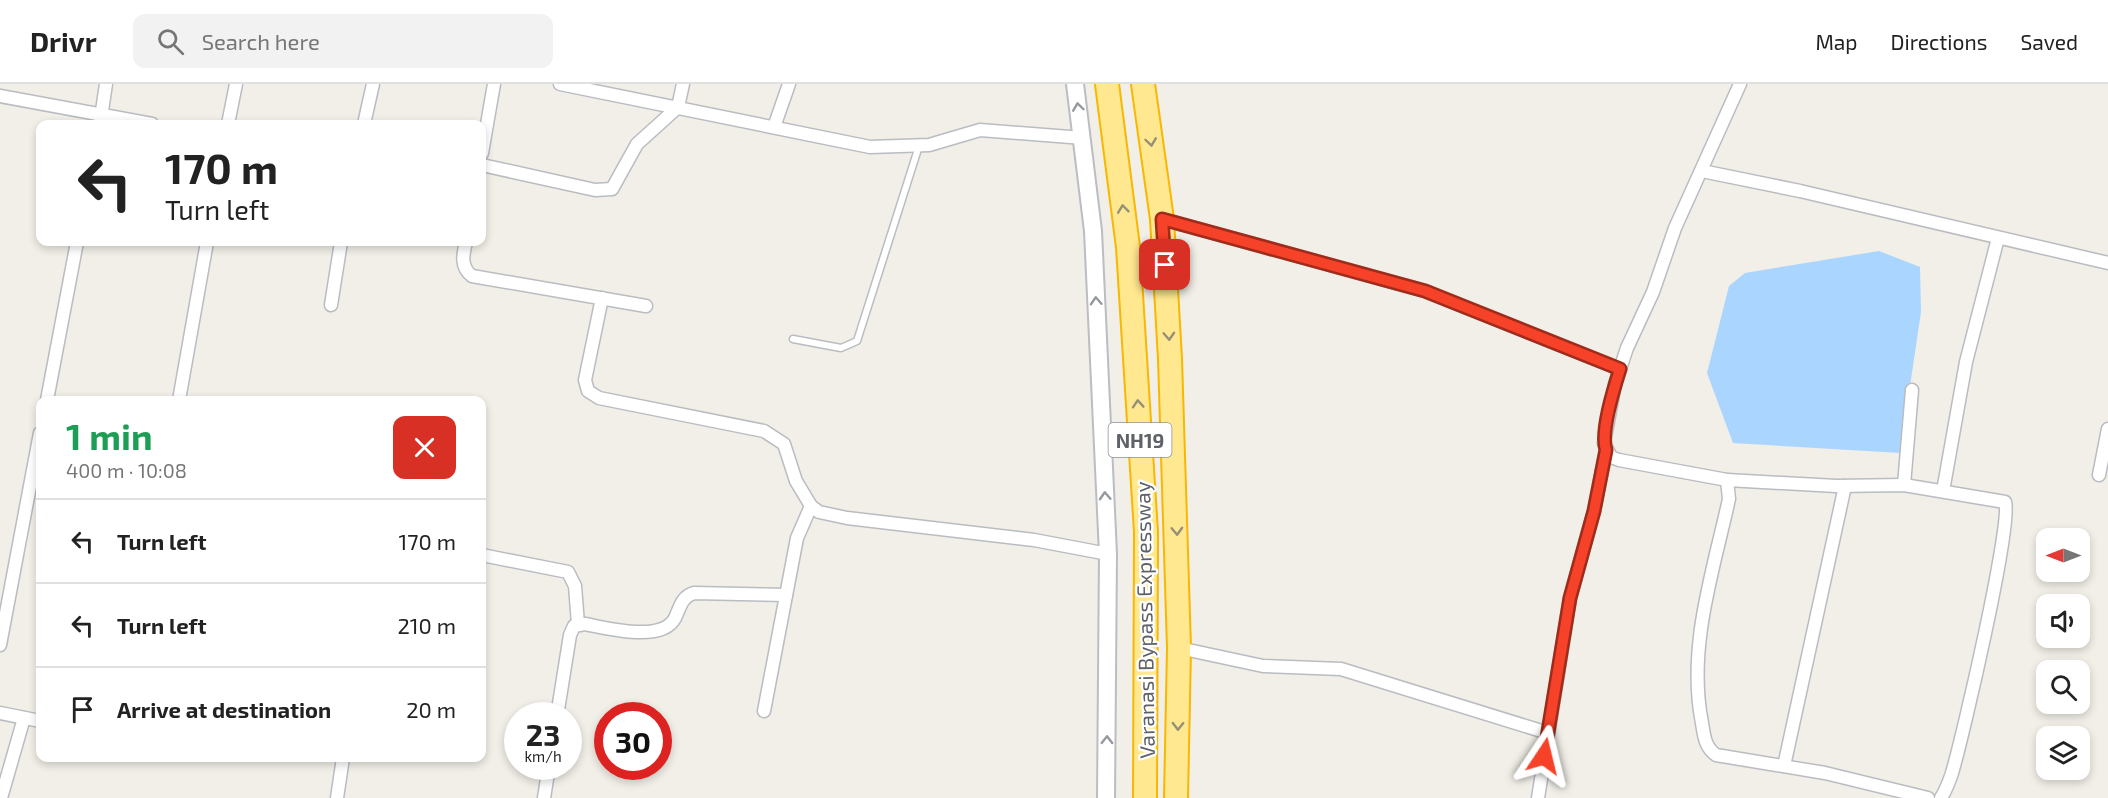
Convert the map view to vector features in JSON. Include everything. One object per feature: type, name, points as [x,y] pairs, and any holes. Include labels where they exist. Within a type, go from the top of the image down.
[{"type":"highway","name":"Varanasi Bypass Expressway","points":[[1107,84],[1128,247],[1146,532],[1144,798]]},
{"type":"highway","name":"Varanasi Bypass Expressway","points":[[1143,84],[1162,219],[1175,484],[1179,648],[1176,798]]},
{"type":"street","points":[[0,96],[101,119],[106,84]]},
{"type":"street","points":[[229,120],[236,84]]},
{"type":"street","points":[[365,120],[373,84]]},
{"type":"street","points":[[486,130],[494,84]]},
{"type":"street","points":[[560,84],[584,86],[870,147],[919,146],[980,130],[1083,138]]},
{"type":"street","points":[[486,166],[606,191],[612,189],[637,144],[678,107],[683,84]]},
{"type":"street","points":[[774,127],[789,84]]},
{"type":"street","points":[[1075,84],[1093,231],[1108,554],[1106,798]]},
{"type":"street","points":[[1538,798],[1570,598],[1594,511],[1606,450],[1605,436],[1620,369],[1653,292],[1675,228],[1740,84]]},
{"type":"street","points":[[1702,171],[1800,191],[2108,262]]},
{"type":"street","points":[[1162,219],[1425,291],[1620,369]]},
{"type":"street","points":[[1944,491],[1966,362],[1998,238]]},
{"type":"street","points":[[48,396],[76,246]]},
{"type":"street","points":[[180,396],[206,246]]},
{"type":"street","points":[[331,305],[340,246]]},
{"type":"street","points":[[465,246],[463,263],[466,272],[472,276],[646,306]]},
{"type":"street","points":[[602,298],[585,380],[588,391],[599,398],[674,411],[764,431],[774,436],[784,444],[796,481],[811,506],[819,512],[847,518],[1034,540],[1108,554]]},
{"type":"street","points":[[1904,485],[1912,390]]},
{"type":"street","points":[[2099,475],[2108,429]]},
{"type":"street","points":[[1606,450],[1611,458],[1619,460],[1727,480],[1845,486],[1904,485],[2000,500],[2008,508],[2004,540],[1956,759],[1948,785],[1941,798]]},
{"type":"street","points":[[0,645],[36,455]]},
{"type":"street","points":[[1727,480],[1729,499],[1702,618],[1697,660],[1698,707],[1709,750],[1716,755],[1825,772],[1928,798]]},
{"type":"street","points":[[1784,766],[1845,486]]},
{"type":"street","points":[[764,711],[797,538],[811,506]]},
{"type":"street","points":[[486,556],[568,572],[575,586],[578,624],[570,634],[559,702]]},
{"type":"street","points":[[578,624],[655,632],[670,626],[684,598],[694,593],[786,595]]},
{"type":"street","points":[[1179,648],[1263,666],[1341,669],[1548,733]]},
{"type":"street","points":[[0,713],[36,720]]},
{"type":"street","points":[[1,798],[24,718]]},
{"type":"street","points":[[337,798],[342,762]]},
{"type":"street","points":[[544,798],[547,780]]},
{"type":"lane","points":[[793,339],[841,348],[857,340],[919,146]]},
{"type":"water","points":[[1879,251],[1920,267],[1921,312],[1900,453],[1733,443],[1707,373],[1729,286],[1745,273]]},
{"type":"route","points":[[1165,265],[1162,219],[1425,291],[1620,369],[1606,430],[1604,443],[1606,450],[1594,511],[1570,598],[1544,756]]}]
